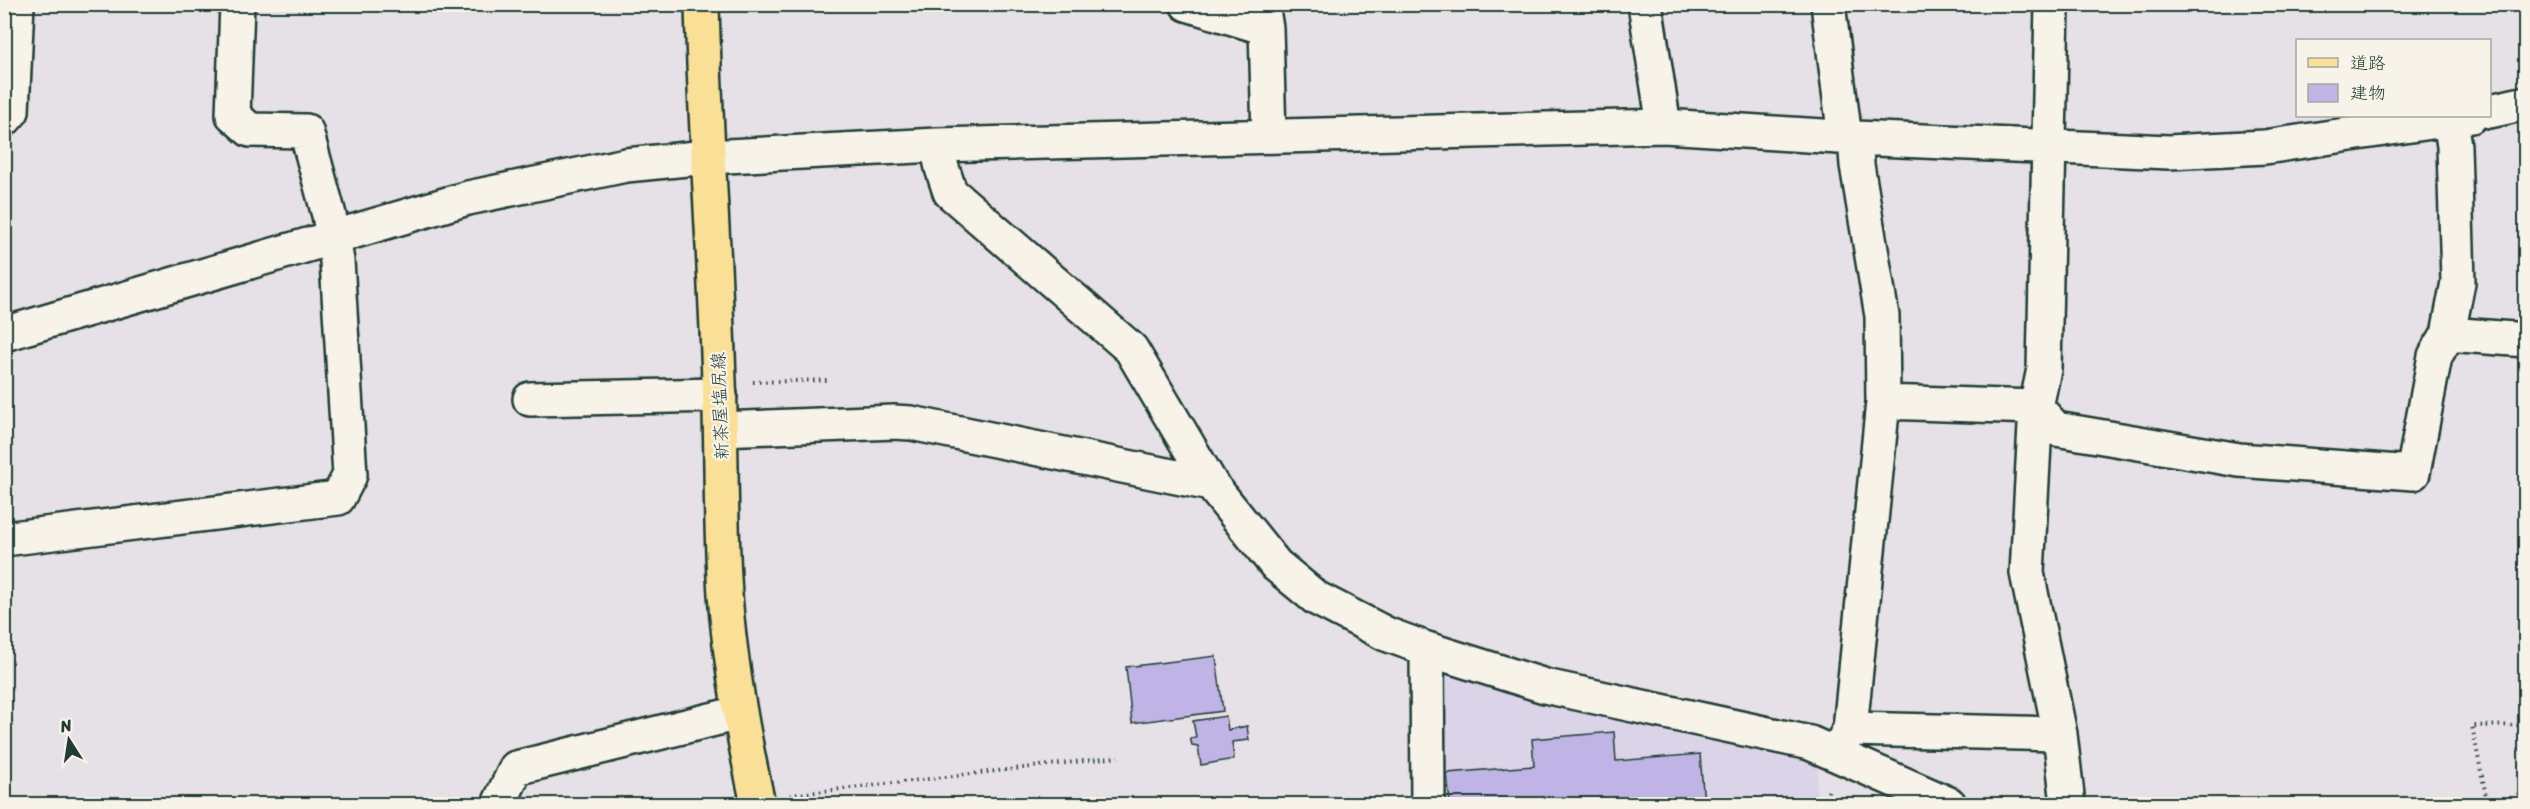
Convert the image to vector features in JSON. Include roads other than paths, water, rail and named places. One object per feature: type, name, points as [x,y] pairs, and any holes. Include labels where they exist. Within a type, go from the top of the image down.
[{"type":"main road","name":"新茶屋塩尻線","points":[[702,4],[707,157],[720,389],[725,594],[739,713],[757,802]]},
{"type":"street","points":[[4,120],[12,111],[17,4]]},
{"type":"street","points":[[4,539],[338,498],[350,475],[334,238],[306,131],[250,130],[233,115],[237,4]]},
{"type":"street","points":[[1187,4],[1264,16],[1269,136]]},
{"type":"street","points":[[1645,4],[1664,126]]},
{"type":"street","points":[[1828,4],[1882,316],[1883,402],[1843,742]]},
{"type":"street","points":[[2052,4],[2044,369],[2036,407],[2027,573],[2060,734],[2068,804]]},
{"type":"street","points":[[2491,111],[2526,103]]},
{"type":"street","points":[[4,334],[468,198],[626,165],[707,157],[937,145],[1664,126],[1850,138],[2169,152],[2265,147],[2460,118],[2454,146],[2458,282],[2448,334],[2435,356],[2413,473],[2239,460],[2056,429],[2036,407],[1883,402]]},
{"type":"street","points":[[937,145],[950,192],[1131,349],[1211,484],[1276,565],[1316,598],[1386,634],[1427,650],[1545,686],[1810,743],[2060,734]]},
{"type":"street","points":[[2448,334],[2526,340]]},
{"type":"street","points":[[530,399],[720,389]]},
{"type":"street","points":[[721,429],[911,423],[1211,484]]},
{"type":"street","points":[[1427,650],[1428,804]]},
{"type":"street","points":[[499,804],[516,768],[739,713]]},
{"type":"street","points":[[1843,742],[1949,804]]}]
